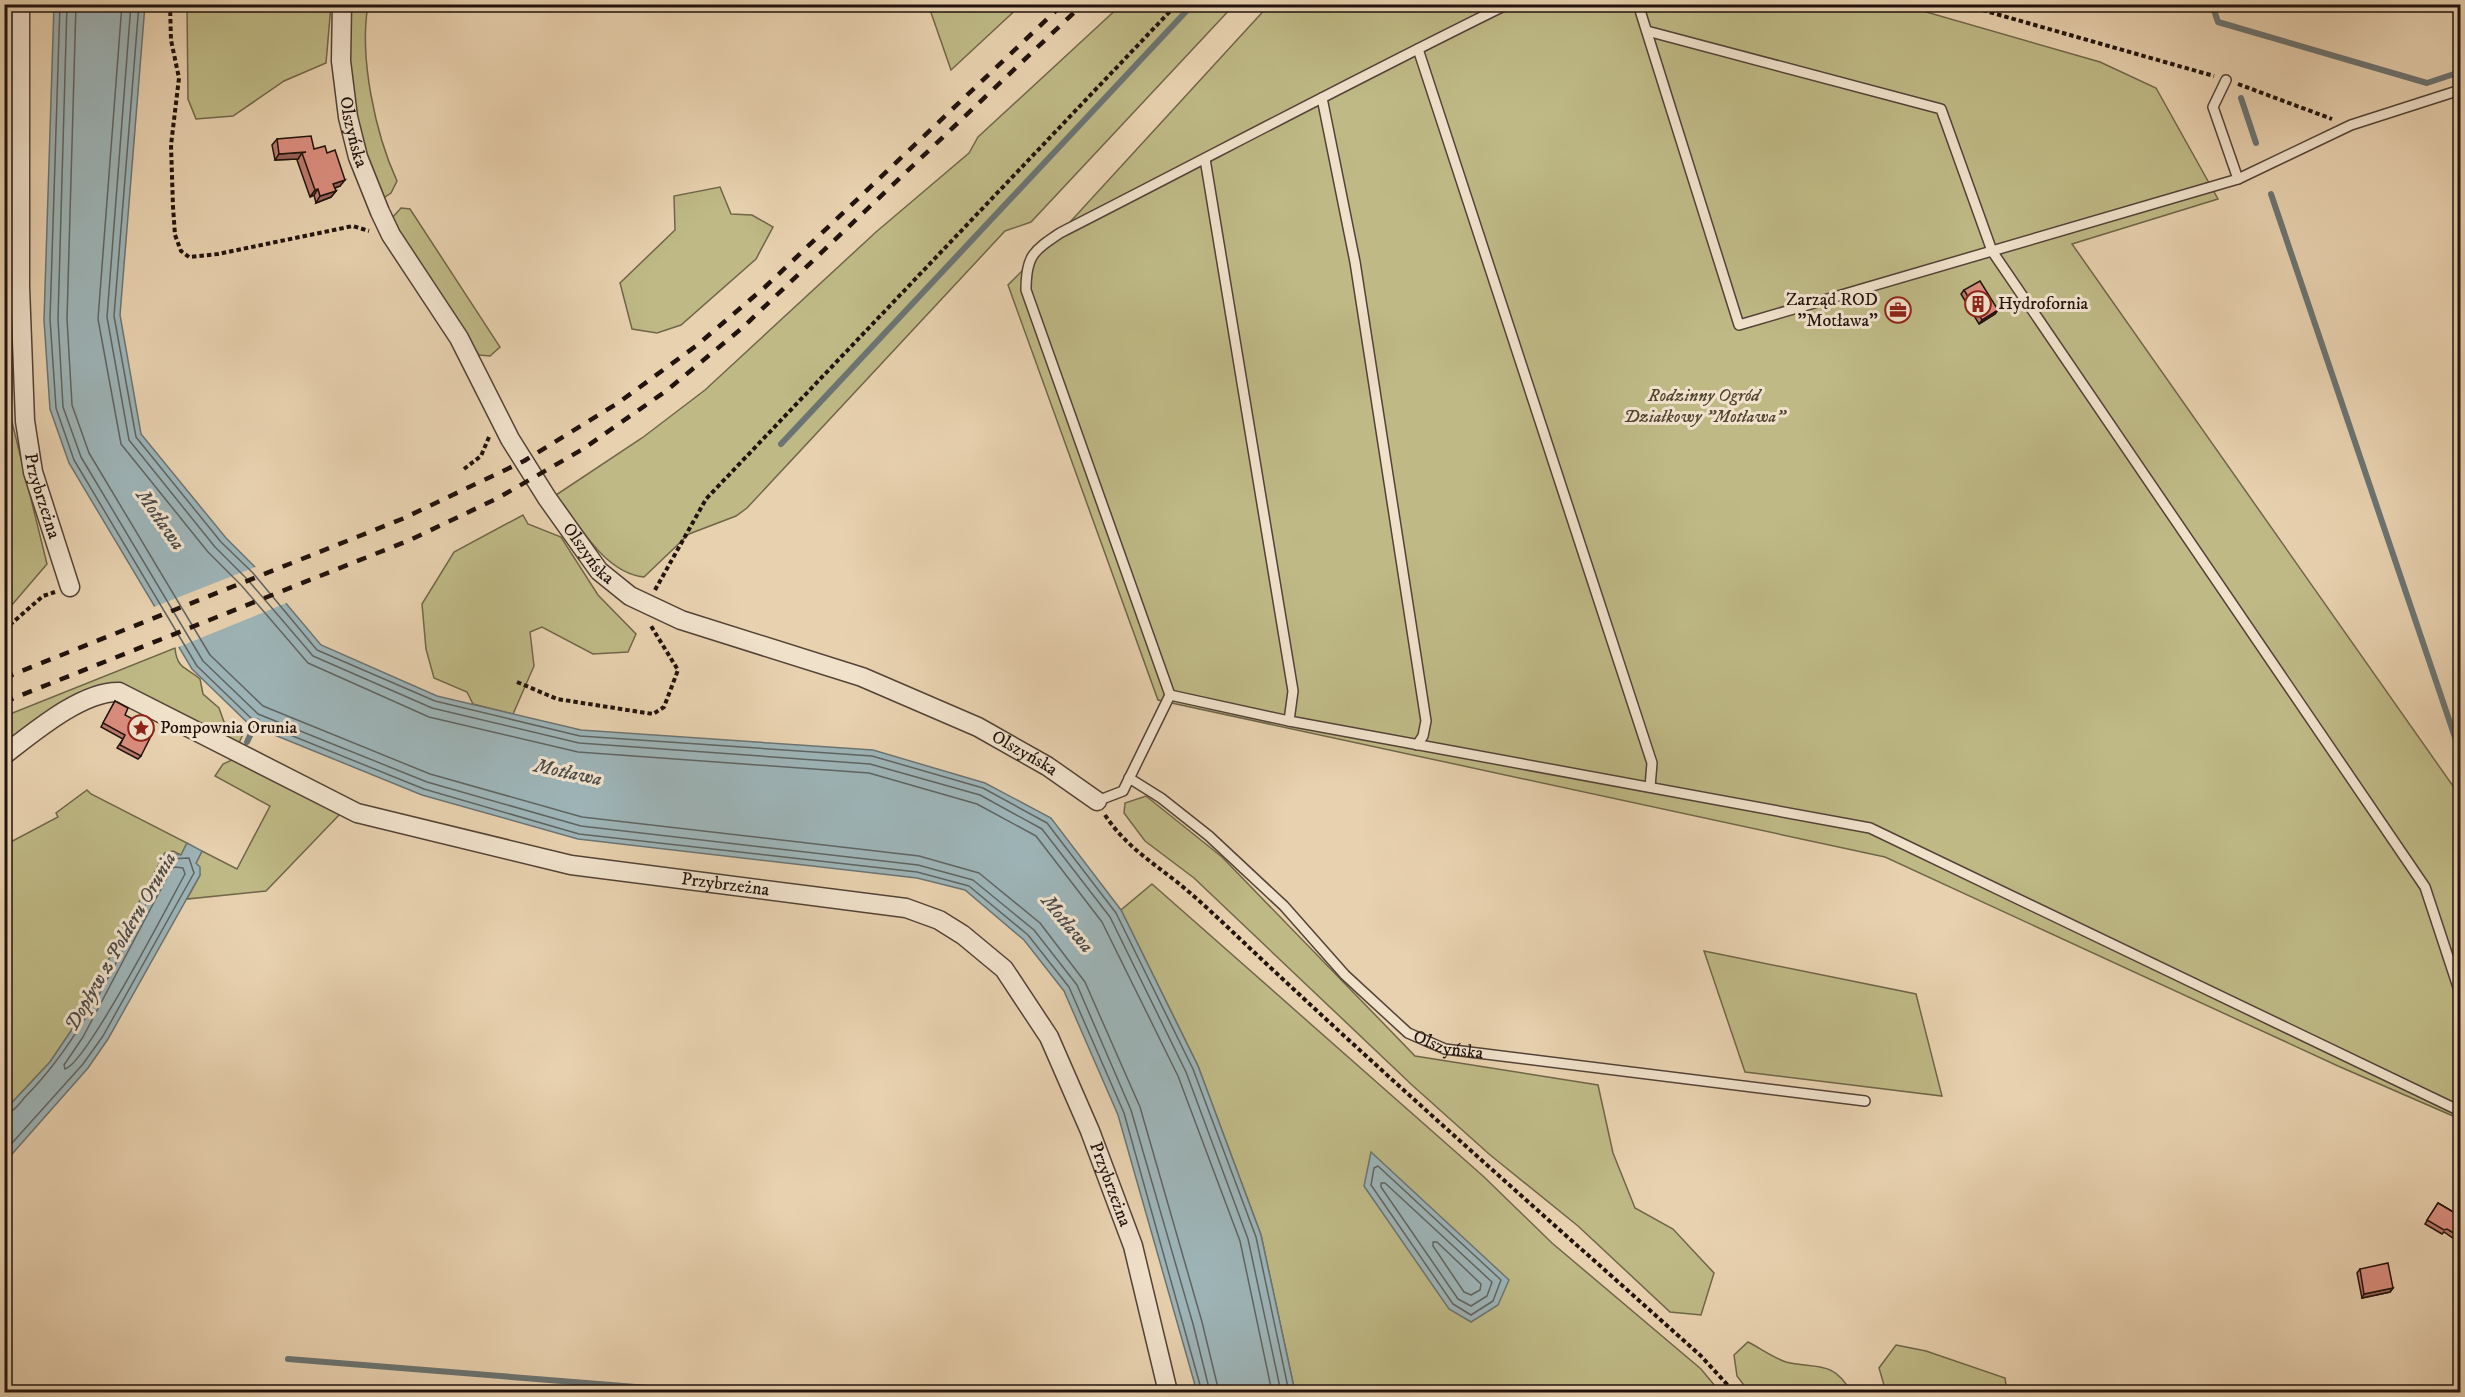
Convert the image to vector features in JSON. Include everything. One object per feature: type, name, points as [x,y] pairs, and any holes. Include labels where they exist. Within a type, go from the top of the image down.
[{"type":"street","name":"Przybrzeżna","points":[[20,4],[12,170],[25,421],[33,472],[70,587]]},
{"type":"street","name":"Olszyńska","points":[[342,4],[341,61],[348,117],[358,157],[391,235],[459,338],[510,439],[547,498],[599,571],[630,596],[692,623],[862,677],[978,727],[1047,766],[1097,801]]},
{"type":"street","name":"Przybrzeżna","points":[[4,755],[87,698],[103,692],[119,692],[357,813],[571,865],[906,908],[939,920],[963,935],[1004,969],[1049,1037],[1090,1131],[1132,1246],[1168,1392]]},
{"type":"lane","points":[[1097,801],[1123,791],[1168,698],[1026,290],[1026,268],[1035,250],[1060,233],[1508,4]]},
{"type":"lane","points":[[1638,4],[1739,325],[2238,179],[2351,125],[2460,90]]},
{"type":"lane","points":[[1647,31],[1941,108],[1992,251],[2425,887],[2460,993]]},
{"type":"lane","points":[[1418,49],[1652,763],[1650,787]]},
{"type":"lane","points":[[2226,80],[2213,107],[2238,179]]},
{"type":"lane","points":[[1322,98],[1355,262],[1426,721],[1423,736],[1417,745]]},
{"type":"lane","points":[[1205,159],[1212,190],[1293,691],[1289,721]]},
{"type":"lane","points":[[1168,698],[1870,828],[2460,1111]]},
{"type":"lane","name":"Olszyńska","points":[[1129,778],[1161,798],[1209,836],[1284,906],[1346,975],[1408,1033],[1445,1049],[1865,1101]]},
{"type":"path","points":[[170,4],[171,40],[179,78],[171,145],[173,207],[175,235],[181,251],[189,257],[218,254],[353,226],[375,235]]},
{"type":"path","points":[[648,604],[706,499],[1177,4]]},
{"type":"path","points":[[1960,4],[2226,80],[2351,125]]},
{"type":"path","points":[[464,469],[481,456],[489,442],[489,434]]},
{"type":"path","points":[[4,630],[43,596],[70,587]]},
{"type":"path","points":[[517,682],[556,699],[653,714],[664,707],[678,670],[650,624]]},
{"type":"path","points":[[1097,801],[1125,840],[1142,857],[1178,883],[1305,1001],[1701,1356],[1734,1392]]},
{"type":"green space","points":[[928,4],[1021,4],[1021,5],[951,70]]},
{"type":"green space","points":[[187,5],[331,5],[326,63],[284,81],[233,116],[196,119],[188,99]]},
{"type":"green space","points":[[349,5],[368,5],[367,71],[382,141],[397,181],[391,193],[382,199],[365,153],[354,104],[349,54]]},
{"type":"green space","points":[[1121,5],[1234,5],[1031,222],[1005,231],[747,508],[736,516],[689,534],[644,577],[630,574],[605,557],[583,533],[556,495],[642,438],[705,390],[876,232],[969,153],[978,137]]},
{"type":"green space","name":"Rodzinny Ogród Działkowy \"Motława\"","points":[[1269,5],[1902,5],[2100,62],[2156,88],[2218,199],[2072,244],[2460,796],[2460,1119],[2338,1066],[1885,857],[1158,700],[1008,285],[1060,233]]},
{"type":"green space","points":[[720,187],[731,214],[752,215],[773,227],[756,259],[681,325],[657,333],[632,329],[620,283],[675,230],[674,196]]},
{"type":"green space","points":[[401,208],[410,209],[500,347],[490,356],[479,355],[391,219]]},
{"type":"green space","points":[[4,355],[12,369],[11,418],[47,564],[5,613]]},
{"type":"green space","points":[[523,515],[528,524],[561,537],[598,595],[636,634],[628,652],[593,654],[542,627],[530,632],[534,666],[513,714],[473,704],[467,692],[434,678],[426,649],[422,604],[454,552]]},
{"type":"green space","points":[[175,648],[180,664],[200,679],[203,694],[219,708],[224,722],[244,732],[238,745],[134,690],[5,739],[5,716]]},
{"type":"green space","points":[[234,759],[341,813],[266,891],[187,899],[200,875],[196,863],[202,851],[237,869],[270,806],[215,776],[223,764]]},
{"type":"green space","points":[[87,790],[187,843],[181,855],[173,851],[165,853],[71,1031],[50,1062],[5,1110],[5,845],[58,817],[56,813]]},
{"type":"green space","points":[[1146,796],[1222,857],[1415,1056],[1598,1085],[1613,1153],[1635,1208],[1673,1229],[1714,1273],[1701,1315],[1670,1312],[1578,1226],[1489,1154],[1412,1085],[1194,878],[1145,841],[1124,813],[1125,803]]},
{"type":"green space","points":[[1152,884],[1483,1176],[1552,1243],[1701,1369],[1720,1392],[1295,1392],[1261,1235],[1198,1066],[1121,910]]},
{"type":"green space","points":[[1704,951],[1916,994],[1942,1096],[1745,1072]]},
{"type":"green space","points":[[1748,1342],[1786,1362],[1830,1370],[1837,1374],[1851,1392],[1749,1392],[1737,1376],[1734,1355]]},
{"type":"green space","points":[[1896,1345],[1926,1351],[2005,1378],[2007,1392],[1886,1392],[1879,1368]]},
{"type":"water","name":"Motława","points":[[54,5],[145,5],[120,315],[141,434],[226,538],[257,569],[321,645],[437,696],[581,730],[873,750],[985,783],[1051,818],[1121,910],[1198,1066],[1261,1235],[1295,1392],[1197,1392],[1118,1115],[1064,991],[1024,940],[965,890],[917,878],[578,839],[422,795],[250,725],[192,669],[69,463],[50,409],[44,320]]},
{"type":"water","points":[[187,843],[202,851],[196,863],[200,867],[200,875],[108,1039],[88,1068],[5,1162],[5,1110],[50,1062],[71,1031],[165,853],[181,855]]},
{"type":"water","points":[[1371,1152],[1509,1280],[1498,1305],[1471,1322],[1449,1309],[1364,1186]]},
{"type":"pier","points":[[258,566],[289,602],[176,648],[151,608]]},
{"type":"building","points":[[311,136],[314,149],[325,146],[327,153],[335,150],[345,180],[333,184],[336,191],[320,196],[318,189],[315,190],[302,153],[306,152],[279,154],[277,139]]},
{"type":"building","name":"Hydrofornia","points":[[1980,281],[1998,310],[1982,320],[1964,290]]},
{"type":"building","points":[[115,701],[128,708],[125,715],[154,730],[141,756],[120,745],[125,735],[103,723]]},
{"type":"building","points":[[2438,1203],[2460,1216],[2460,1237],[2427,1220]]},
{"type":"building","points":[[2388,1263],[2393,1288],[2364,1294],[2360,1269]]},
{"type":"waterway","points":[[781,444],[1193,4]]},
{"type":"waterway","points":[[2212,4],[2218,22],[2427,83],[2460,72]]},
{"type":"waterway","points":[[2241,98],[2256,143]]},
{"type":"waterway","points":[[2271,194],[2460,752]]},
{"type":"waterway","name":"Dopływ z Polderu Orunia","points":[[247,742],[257,721]]},
{"type":"waterway","points":[[288,1359],[699,1392]]},
{"type":"railway","points":[[4,678],[402,519],[524,461],[618,403],[696,346],[765,287],[1063,4]]},
{"type":"railway","points":[[4,702],[410,540],[498,498],[583,449],[666,391],[741,329],[1083,4]]},
{"type":"place","name":"Hydrofornia","points":[[1978,304]]},
{"type":"place","name":"Zarząd ROD \"Motława\"","points":[[1898,310]]},
{"type":"place","name":"Pompownia Orunia","points":[[141,728]]}]
